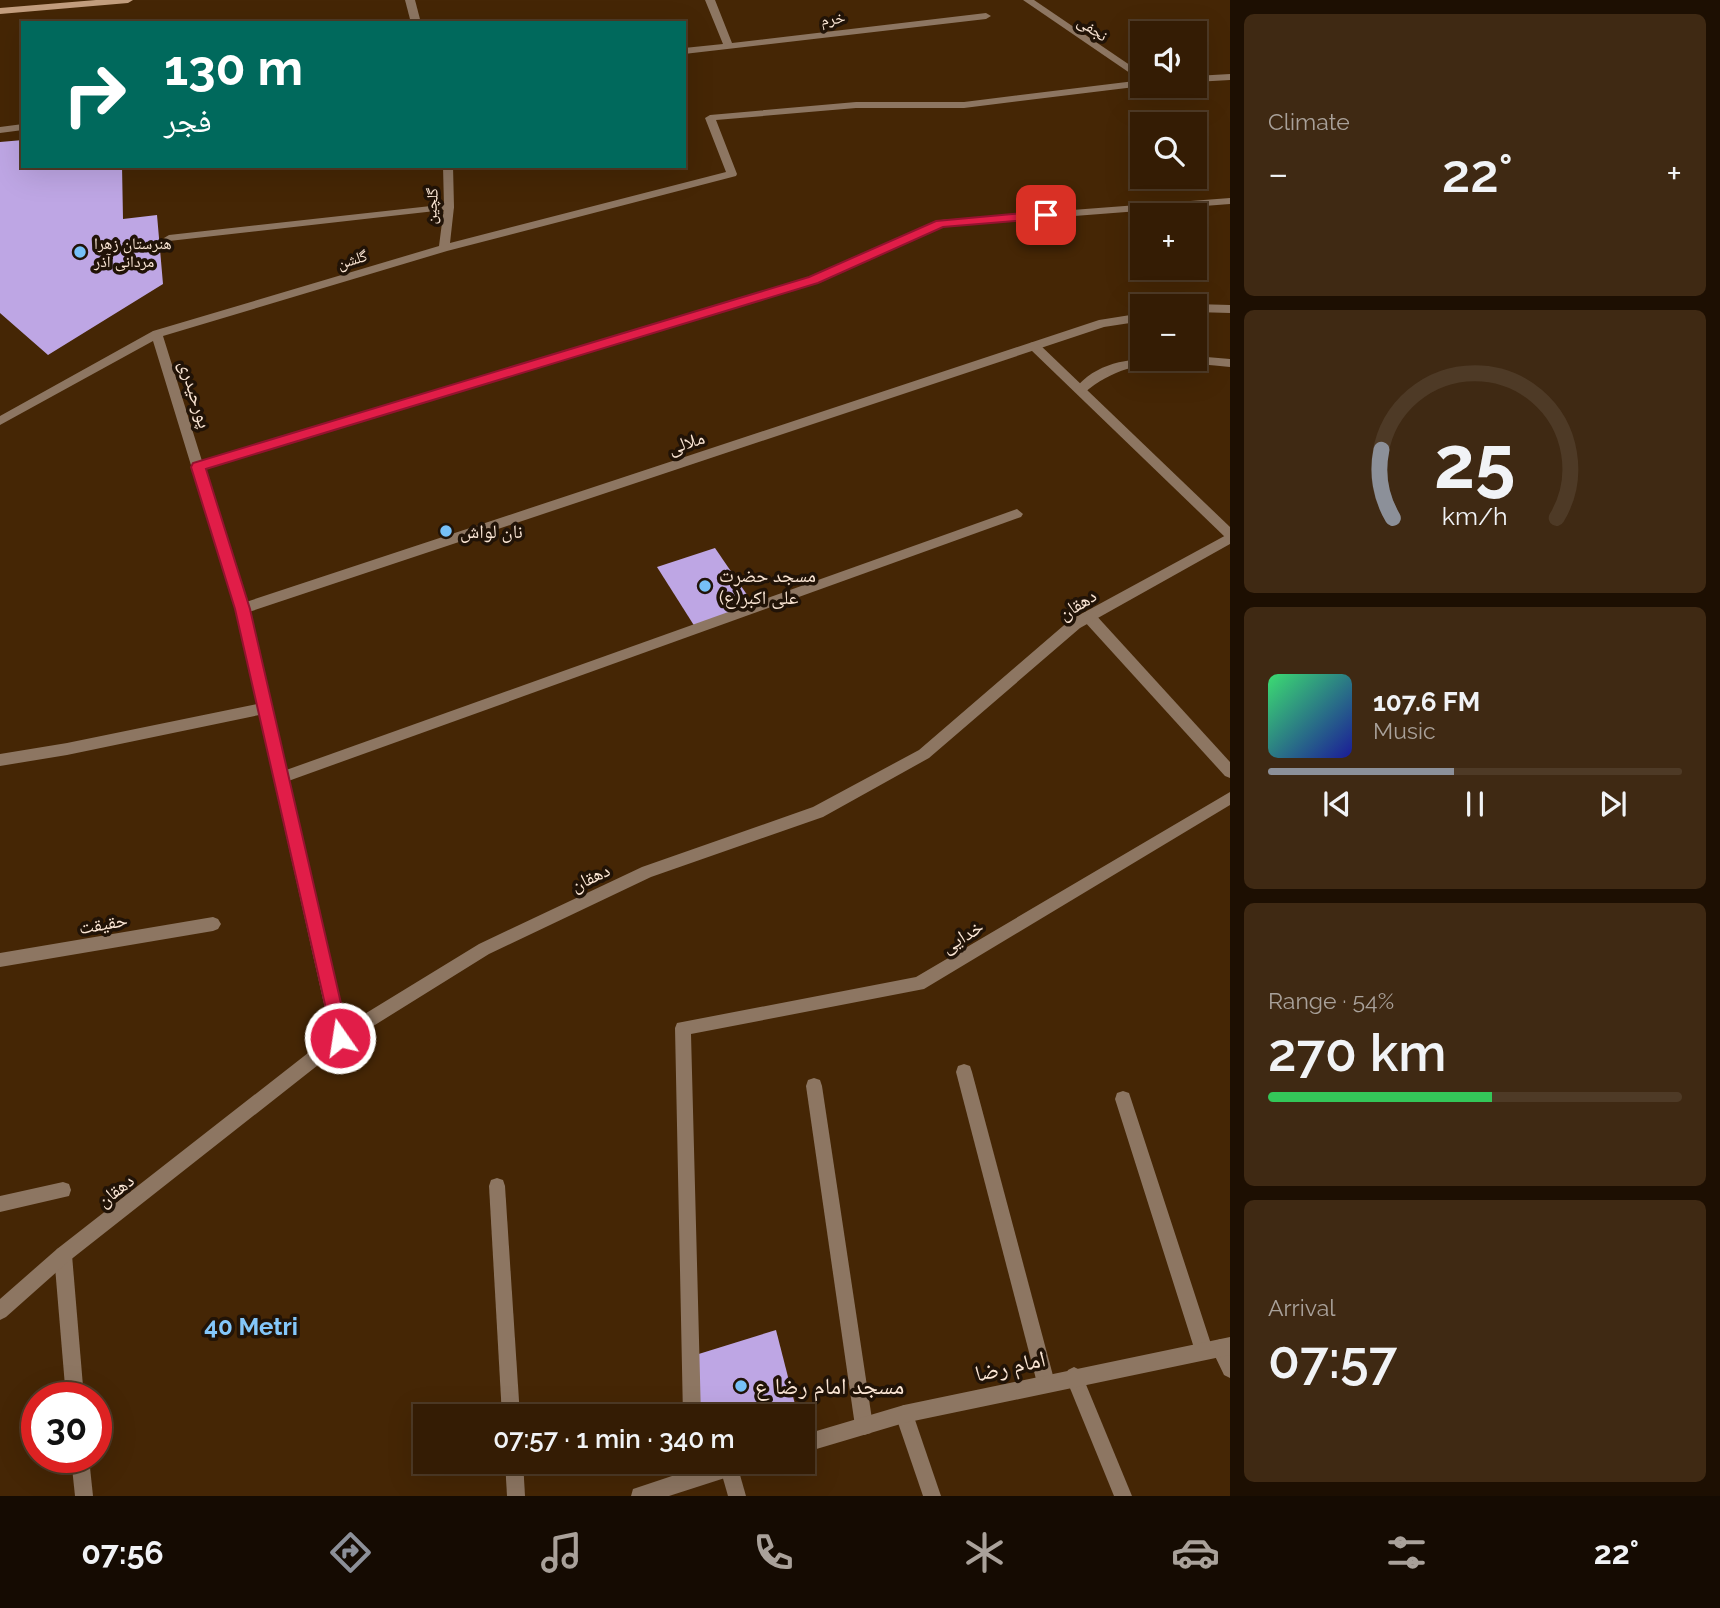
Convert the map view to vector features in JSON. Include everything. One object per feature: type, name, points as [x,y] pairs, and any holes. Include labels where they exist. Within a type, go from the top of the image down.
[{"type":"main road","points":[[0,10],[128,0]]},
{"type":"street","points":[[410,0],[415,21]]},
{"type":"street","points":[[710,0],[729,46]]},
{"type":"street","name":"نجفی","points":[[1028,0],[1130,72]]},
{"type":"street","name":"خرم","points":[[686,51],[986,16]]},
{"type":"street","points":[[1207,78],[1230,77]]},
{"type":"street","name":"گلشن","points":[[0,421],[157,334],[444,248],[732,174],[710,118],[856,105],[964,105],[1130,83]]},
{"type":"street","points":[[0,130],[21,128]]},
{"type":"street","name":"گلچین","points":[[444,248],[449,206],[448,168]]},
{"type":"street","points":[[198,467],[813,280],[941,223],[1230,201]]},
{"type":"street","points":[[169,238],[449,206]]},
{"type":"street","points":[[1207,308],[1230,309]]},
{"type":"street","name":"ملالی","points":[[242,609],[1103,323],[1130,319]]},
{"type":"street","name":"پورحیدری","points":[[157,334],[242,609],[340,1038]]},
{"type":"street","points":[[1034,346],[1230,537]]},
{"type":"street","points":[[1080,390],[1099,372],[1130,361]]},
{"type":"street","points":[[1207,361],[1230,363]]},
{"type":"street","points":[[280,778],[1017,514]]},
{"type":"street","name":"دهقان","points":[[0,1311],[63,1255],[340,1038],[484,949],[647,872],[818,811],[924,754],[1075,624],[1230,537]]},
{"type":"street","points":[[1089,617],[1230,772]]},
{"type":"street","points":[[0,760],[67,749],[264,708]]},
{"type":"street","name":"خدایی","points":[[692,1404],[683,1028],[919,984],[1230,798]]},
{"type":"street","name":"حقیقت","points":[[0,960],[213,924]]},
{"type":"street","points":[[964,1072],[1045,1383]]},
{"type":"street","points":[[814,1086],[864,1426]]},
{"type":"street","points":[[1123,1099],[1218,1348],[1230,1369]]},
{"type":"street","points":[[497,1186],[510,1404]]},
{"type":"street","points":[[0,1204],[63,1190]]},
{"type":"street","points":[[63,1255],[74,1382]]},
{"type":"street","name":"امام رضا","points":[[815,1440],[904,1415],[1074,1376],[1218,1348]]},
{"type":"street","points":[[1074,1376],[1123,1496]]},
{"type":"street","points":[[904,1415],[932,1496]]},
{"type":"street","points":[[81,1473],[83,1495]]},
{"type":"street","points":[[515,1474],[516,1496]]},
{"type":"street","points":[[640,1496],[687,1474]]},
{"type":"street","points":[[731,1474],[737,1496]]},
{"type":"building","name":"هنرستان زهرا مردانی آذر","points":[[21,140],[21,168],[122,168],[123,219],[157,215],[163,284],[48,355],[0,313],[0,142]]},
{"type":"building","name":"مسجد حضرت علی اکبر(ع)","points":[[715,548],[754,605],[695,627],[657,567]]},
{"type":"building","name":"مسجد امام رضا ع","points":[[776,1330],[795,1404],[694,1404],[689,1357]]},
{"type":"place","name":"هنرستان زهرا مردانی آذر","points":[[80,252]]},
{"type":"place","name":"نان لواش","points":[[446,531]]},
{"type":"place","name":"مسجد حضرت علی اکبر(ع)","points":[[705,586]]},
{"type":"place","name":"مسجد امام رضا ع","points":[[741,1386]]},
{"type":"district","name":"40 Metri","points":[[251,1327]]},
{"type":"route","points":[[340,1038],[242,609],[198,467],[813,280],[941,223],[1046,215]]}]
